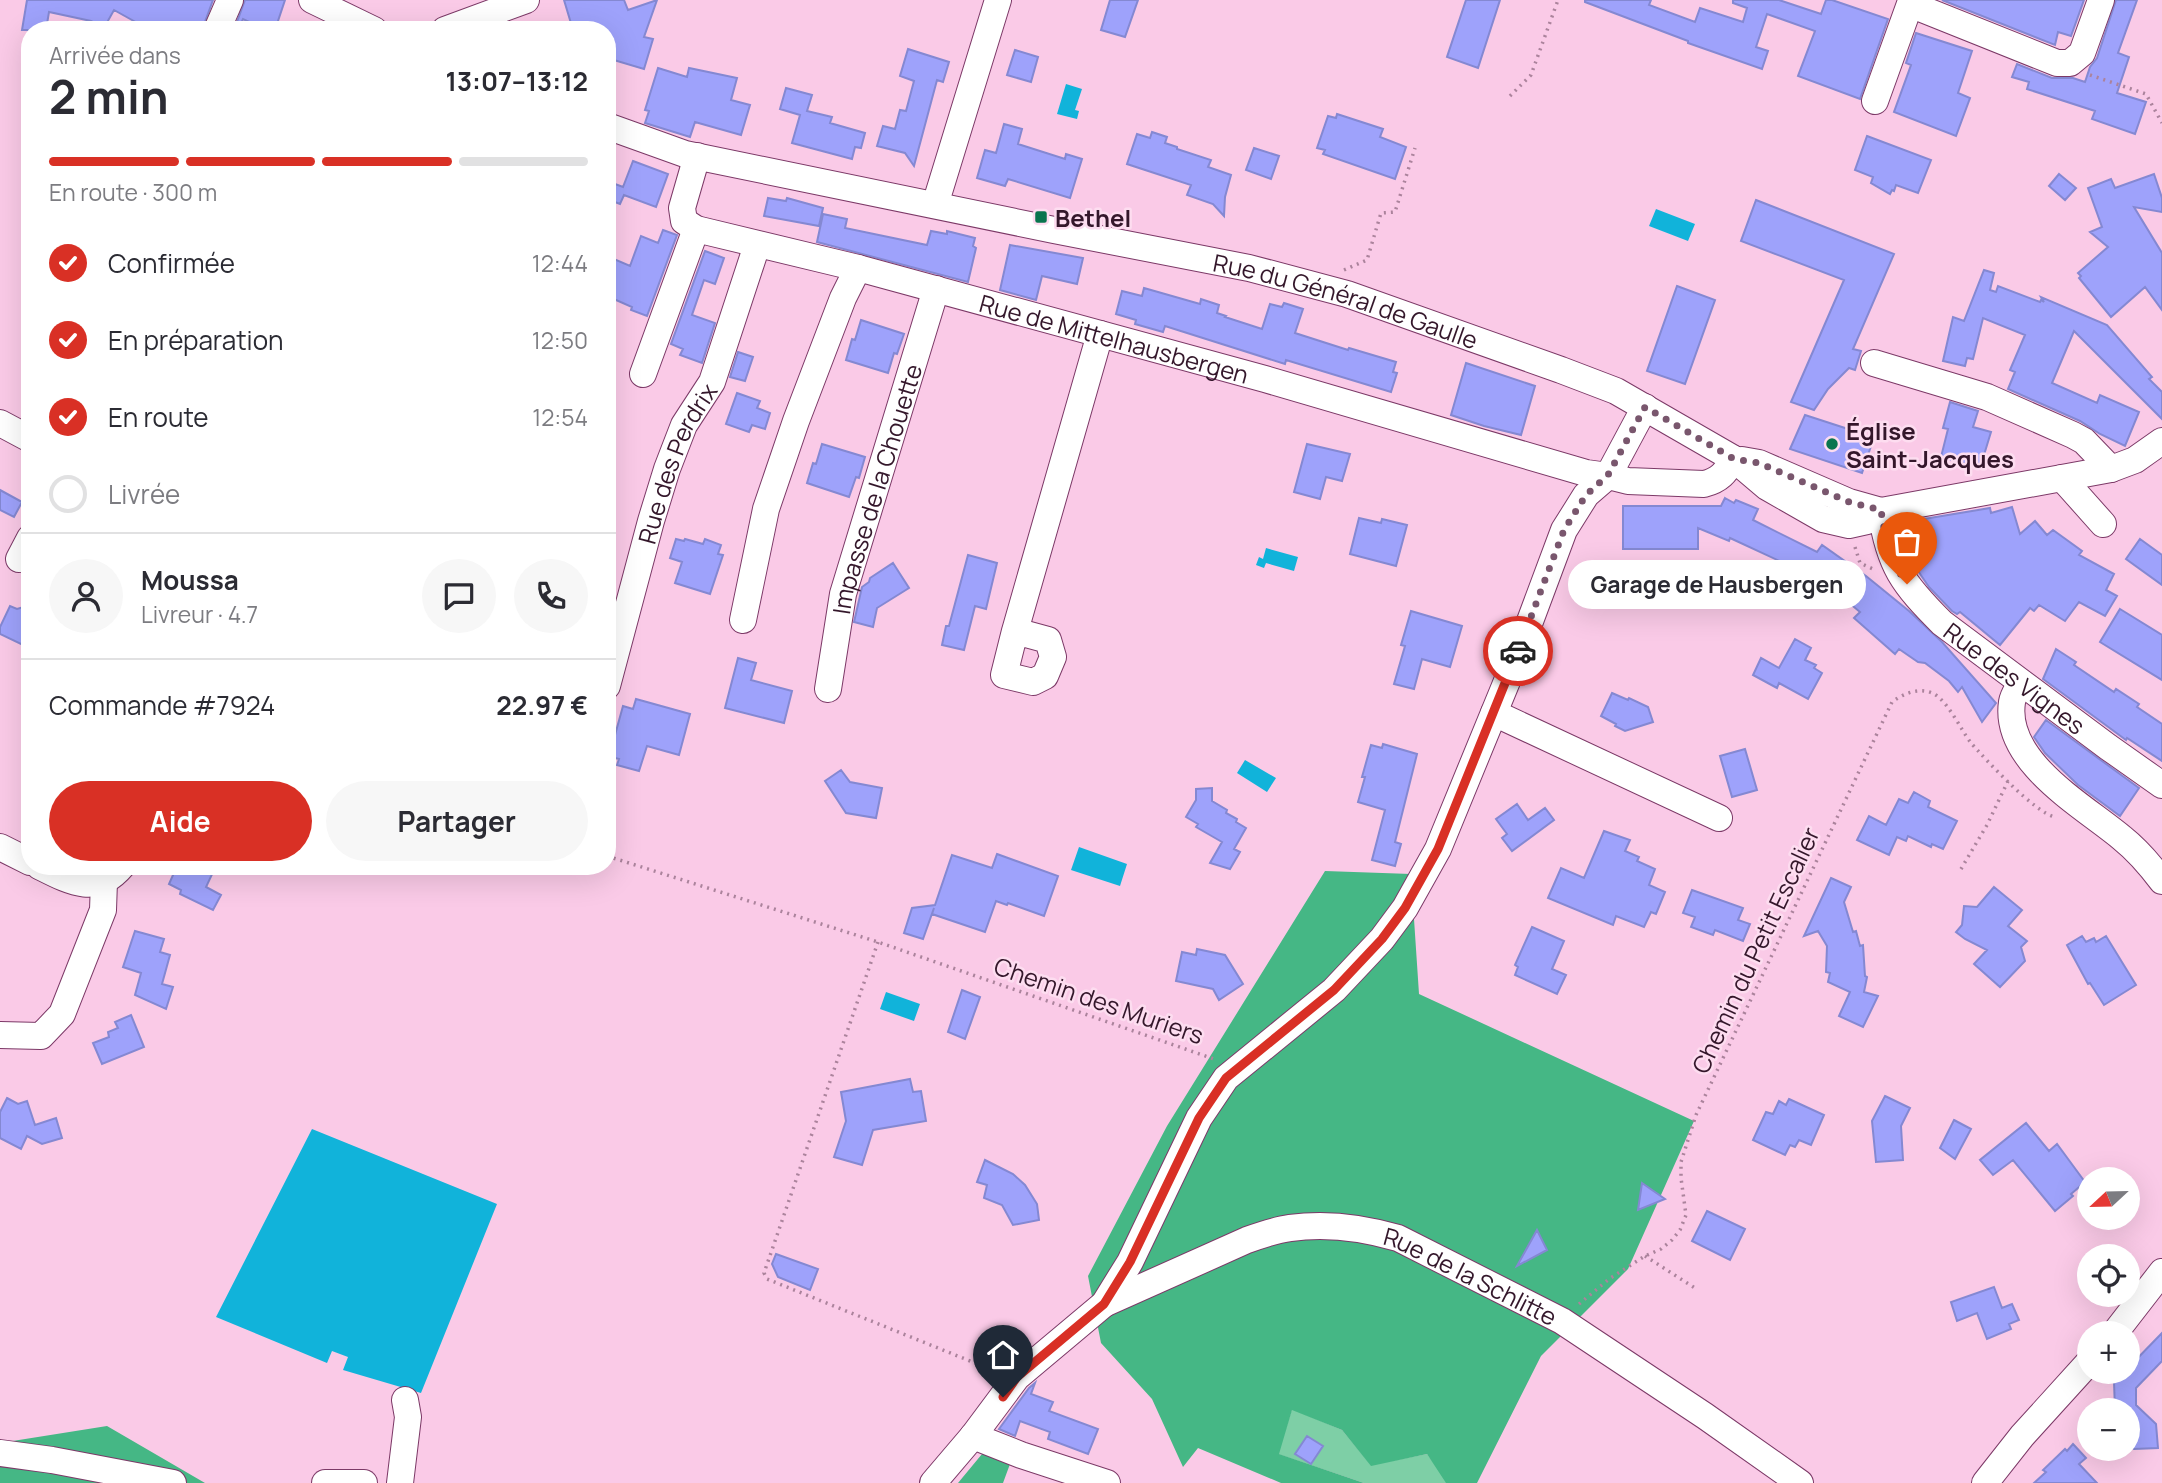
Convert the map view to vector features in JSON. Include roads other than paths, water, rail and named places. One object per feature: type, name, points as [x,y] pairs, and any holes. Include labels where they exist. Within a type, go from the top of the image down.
[{"type":"street","points":[[221,21],[230,0]]},
{"type":"street","points":[[312,0],[350,21]]},
{"type":"street","points":[[469,21],[526,0]]},
{"type":"street","points":[[935,205],[998,0]]},
{"type":"street","points":[[1875,101],[1911,1],[1917,7],[2057,63],[2070,63],[2082,53],[2101,0]]},
{"type":"street","name":"Rue du Général de Gaulle","points":[[616,129],[691,155],[1249,268],[1347,294],[1616,391],[1734,459],[1767,487],[1823,520],[1849,525],[1867,521],[1881,510],[2111,469],[2134,460],[2162,441]]},
{"type":"street","points":[[643,374],[696,229],[684,221],[682,208],[691,155]]},
{"type":"street","name":"Rue de Mittelhausbergen","points":[[696,229],[858,268],[1265,379],[1587,473],[1628,481],[1704,484],[1722,477],[1734,459]]},
{"type":"street","name":"Rue des Perdrix","points":[[616,652],[667,470],[684,425],[712,382],[757,245]]},
{"type":"street","points":[[743,620],[766,509],[796,421],[843,298],[858,268]]},
{"type":"street","name":"Impasse de la Chouette","points":[[828,689],[844,594],[936,289]]},
{"type":"street","points":[[1015,631],[1100,334]]},
{"type":"street","points":[[1874,363],[1987,397],[2073,435],[2084,441],[2111,469]]},
{"type":"street","points":[[933,1483],[973,1436],[1017,1377],[1104,1304],[1130,1262],[1199,1118],[1226,1078],[1334,990],[1382,939],[1405,908],[1438,849],[1494,713],[1564,530],[1586,495],[1608,475],[1645,407]]},
{"type":"street","points":[[0,424],[21,434]]},
{"type":"street","points":[[2062,478],[2103,524]]},
{"type":"street","name":"Rue des Vignes","points":[[1881,510],[1885,536],[1896,569],[1942,623],[2162,785]]},
{"type":"street","points":[[2021,683],[2012,699],[2012,710],[2017,735],[2031,760],[2075,803],[2133,847],[2162,881]]},
{"type":"street","points":[[1494,713],[1719,818]]},
{"type":"street","points":[[0,847],[21,858]]},
{"type":"street","points":[[60,875],[76,882],[94,884],[111,875]]},
{"type":"street","points":[[0,1035],[41,1036],[62,1014],[103,910],[113,875]]},
{"type":"street","name":"Rue de la Schlitte","points":[[1104,1304],[1258,1236],[1289,1228],[1328,1227],[1370,1231],[1398,1238],[1562,1321],[1800,1483]]},
{"type":"street","points":[[2125,1321],[2162,1272]]},
{"type":"street","points":[[1992,1480],[2022,1436],[2077,1375]]},
{"type":"street","points":[[400,1483],[408,1417],[405,1400]]},
{"type":"street","points":[[973,1436],[1107,1483]]},
{"type":"street","points":[[0,1453],[173,1483]]},
{"type":"street","points":[[326,1483],[364,1483]]},
{"type":"water","points":[[1066,84],[1082,89],[1075,110],[1079,111],[1077,119],[1057,114]]},
{"type":"water","points":[[1656,209],[1695,224],[1688,241],[1649,226]]},
{"type":"water","points":[[1266,548],[1298,557],[1294,571],[1266,563],[1264,568],[1256,565],[1259,557],[1263,559]]},
{"type":"water","points":[[1245,760],[1276,778],[1267,792],[1237,773]]},
{"type":"water","points":[[1079,847],[1127,864],[1120,886],[1071,870]]},
{"type":"water","points":[[886,992],[920,1004],[914,1021],[880,1009]]},
{"type":"water","points":[[312,1129],[497,1204],[421,1393],[343,1370],[348,1357],[332,1351],[327,1363],[216,1317]]},
{"type":"place","name":"Bethel","points":[[1041,217]]},
{"type":"place","name":"Église Saint-Jacques","points":[[1832,444]]},
{"type":"place","name":"Garage de Hausbergen","points":[[1907,584]]}]
